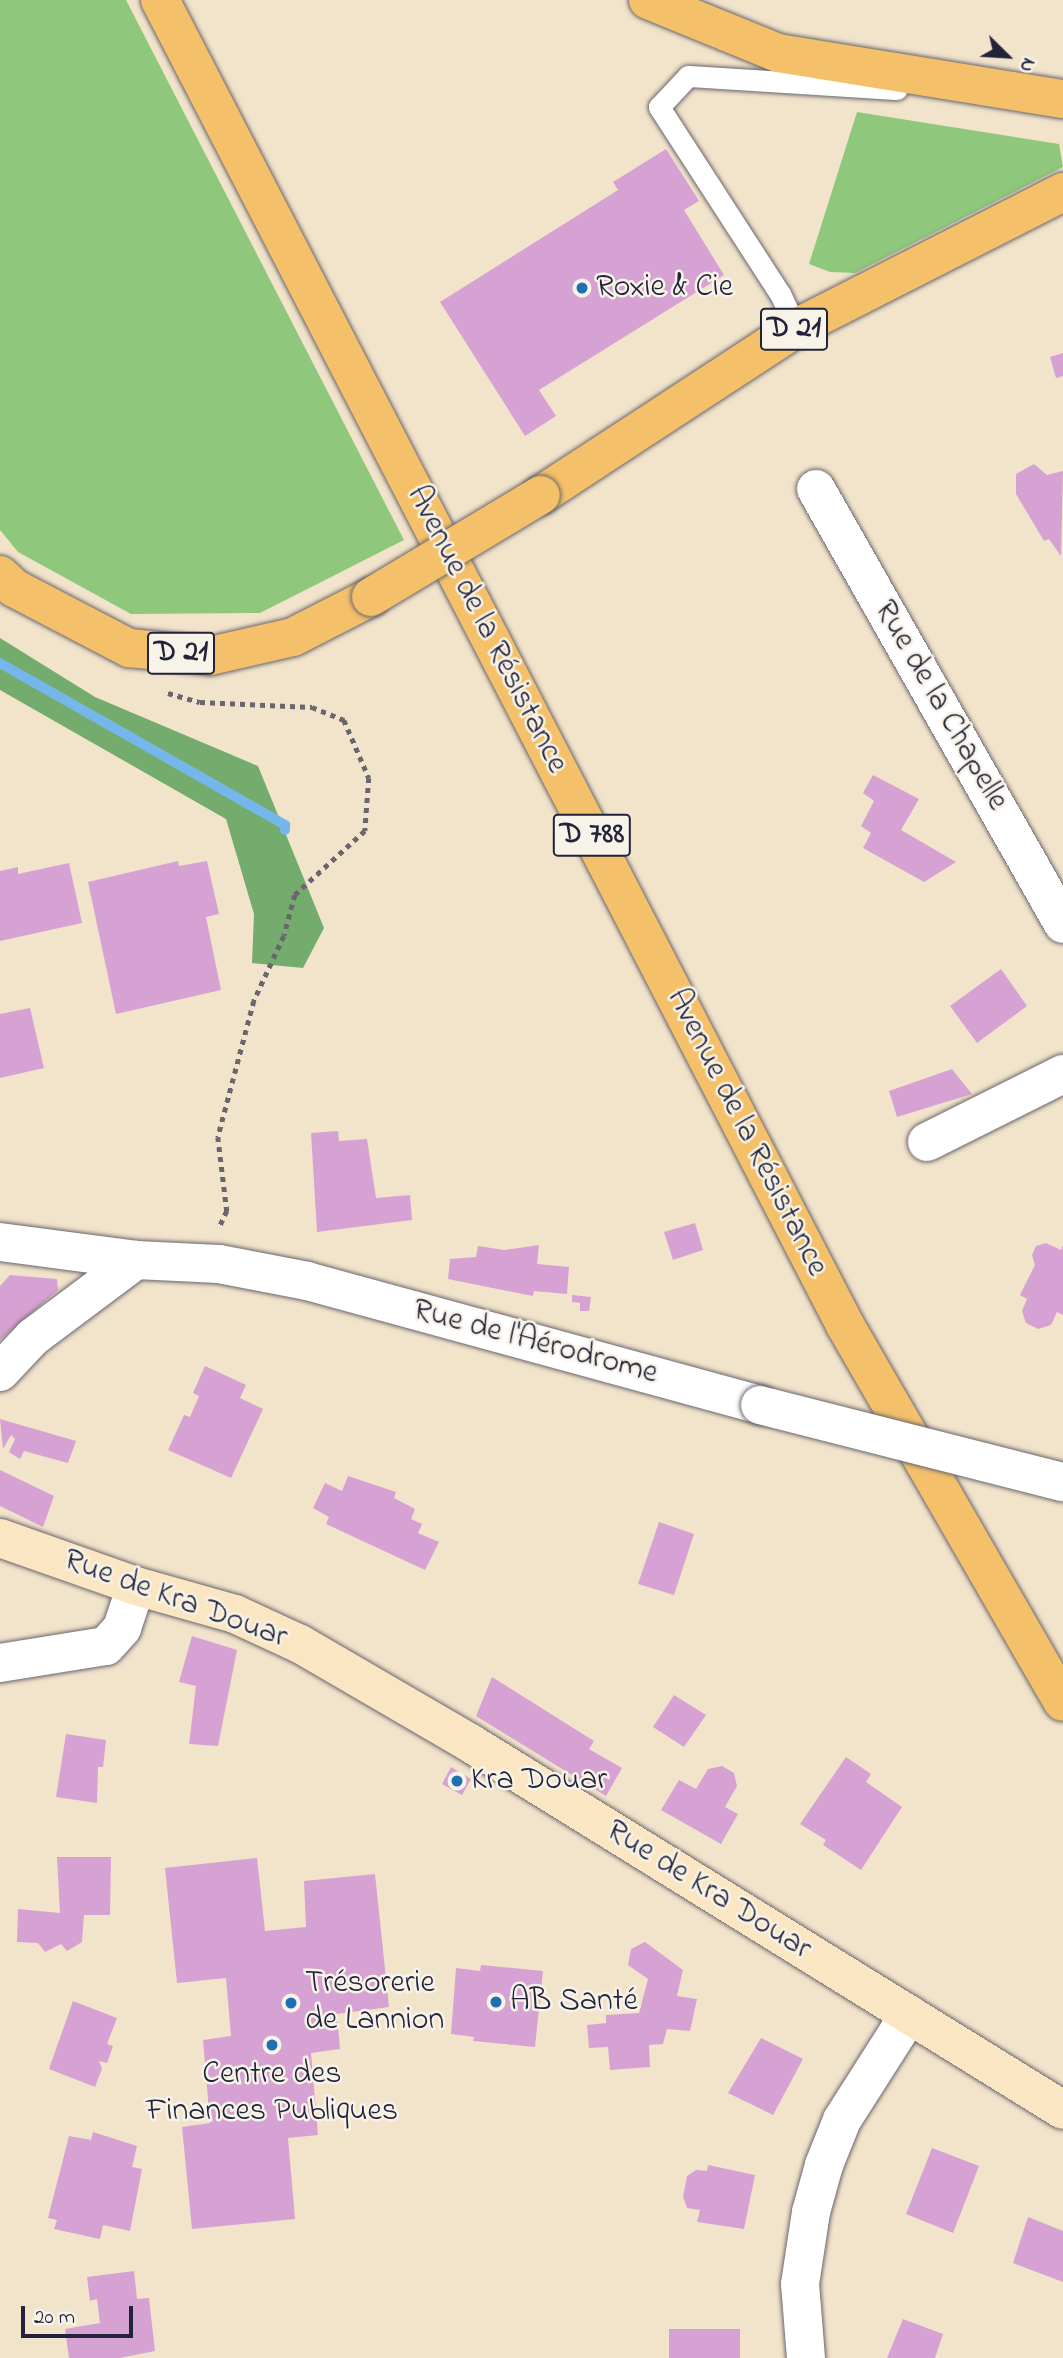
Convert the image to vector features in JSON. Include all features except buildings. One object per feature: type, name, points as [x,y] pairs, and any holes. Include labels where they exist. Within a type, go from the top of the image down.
[{"type":"main road","name":"Avenue de la Résistance","points":[[160,0],[845,1325],[1063,1702]]},
{"type":"main road","points":[[648,0],[778,53],[1062,100]]},
{"type":"main road","name":"D 21","points":[[0,575],[14,588],[129,648],[210,656],[293,637],[371,597],[541,495],[796,328],[1063,192]]},
{"type":"main road","name":"Rue de Kra Douar","points":[[0,1538],[136,1586],[235,1614],[300,1644],[470,1743],[1063,2110]]},
{"type":"main road","name":"Avenue de la Résistance","points":[[1039,1661],[1063,1690]]},
{"type":"street","name":"Rue de la Chapelle","points":[[816,489],[1063,924]]},
{"type":"street","points":[[928,1142],[1063,1074]]},
{"type":"street","name":"Rue de l'Aérodrome","points":[[0,1242],[136,1260],[203,1262],[307,1281],[760,1405],[1063,1482]]},
{"type":"street","points":[[0,1372],[33,1337],[136,1260]]},
{"type":"street","points":[[0,1663],[106,1646],[122,1628],[136,1586]]},
{"type":"street","points":[[806,2358],[800,2284],[811,2212],[824,2165],[842,2120],[909,2015]]},
{"type":"lane","points":[[796,328],[780,294],[659,107],[688,76],[1062,100]]},
{"type":"path","points":[[163,692],[200,702],[312,708],[344,720],[369,778],[365,831],[295,895],[284,936],[254,1001],[218,1137],[227,1211],[203,1262]]},
{"type":"green space","points":[[0,0],[126,0],[404,540],[260,613],[131,614],[18,552],[0,530]]},
{"type":"green space","points":[[857,112],[1059,144],[1063,167],[855,273],[830,272],[809,264]]},
{"type":"green space","points":[[0,638],[95,697],[258,766],[324,928],[303,968],[252,963],[254,914],[226,819],[0,690]]},
{"type":"waterway","points":[[0,663],[285,825],[285,830]]},
{"type":"place","name":"Roxie & Cie","points":[[582,288]]},
{"type":"place","name":"Kra Douar","points":[[457,1781]]},
{"type":"place","name":"AB Santé","points":[[496,2002]]},
{"type":"place","name":"Trésorerie de Lannion","points":[[291,2003]]},
{"type":"place","name":"Centre des Finances Publiques","points":[[272,2045]]}]
